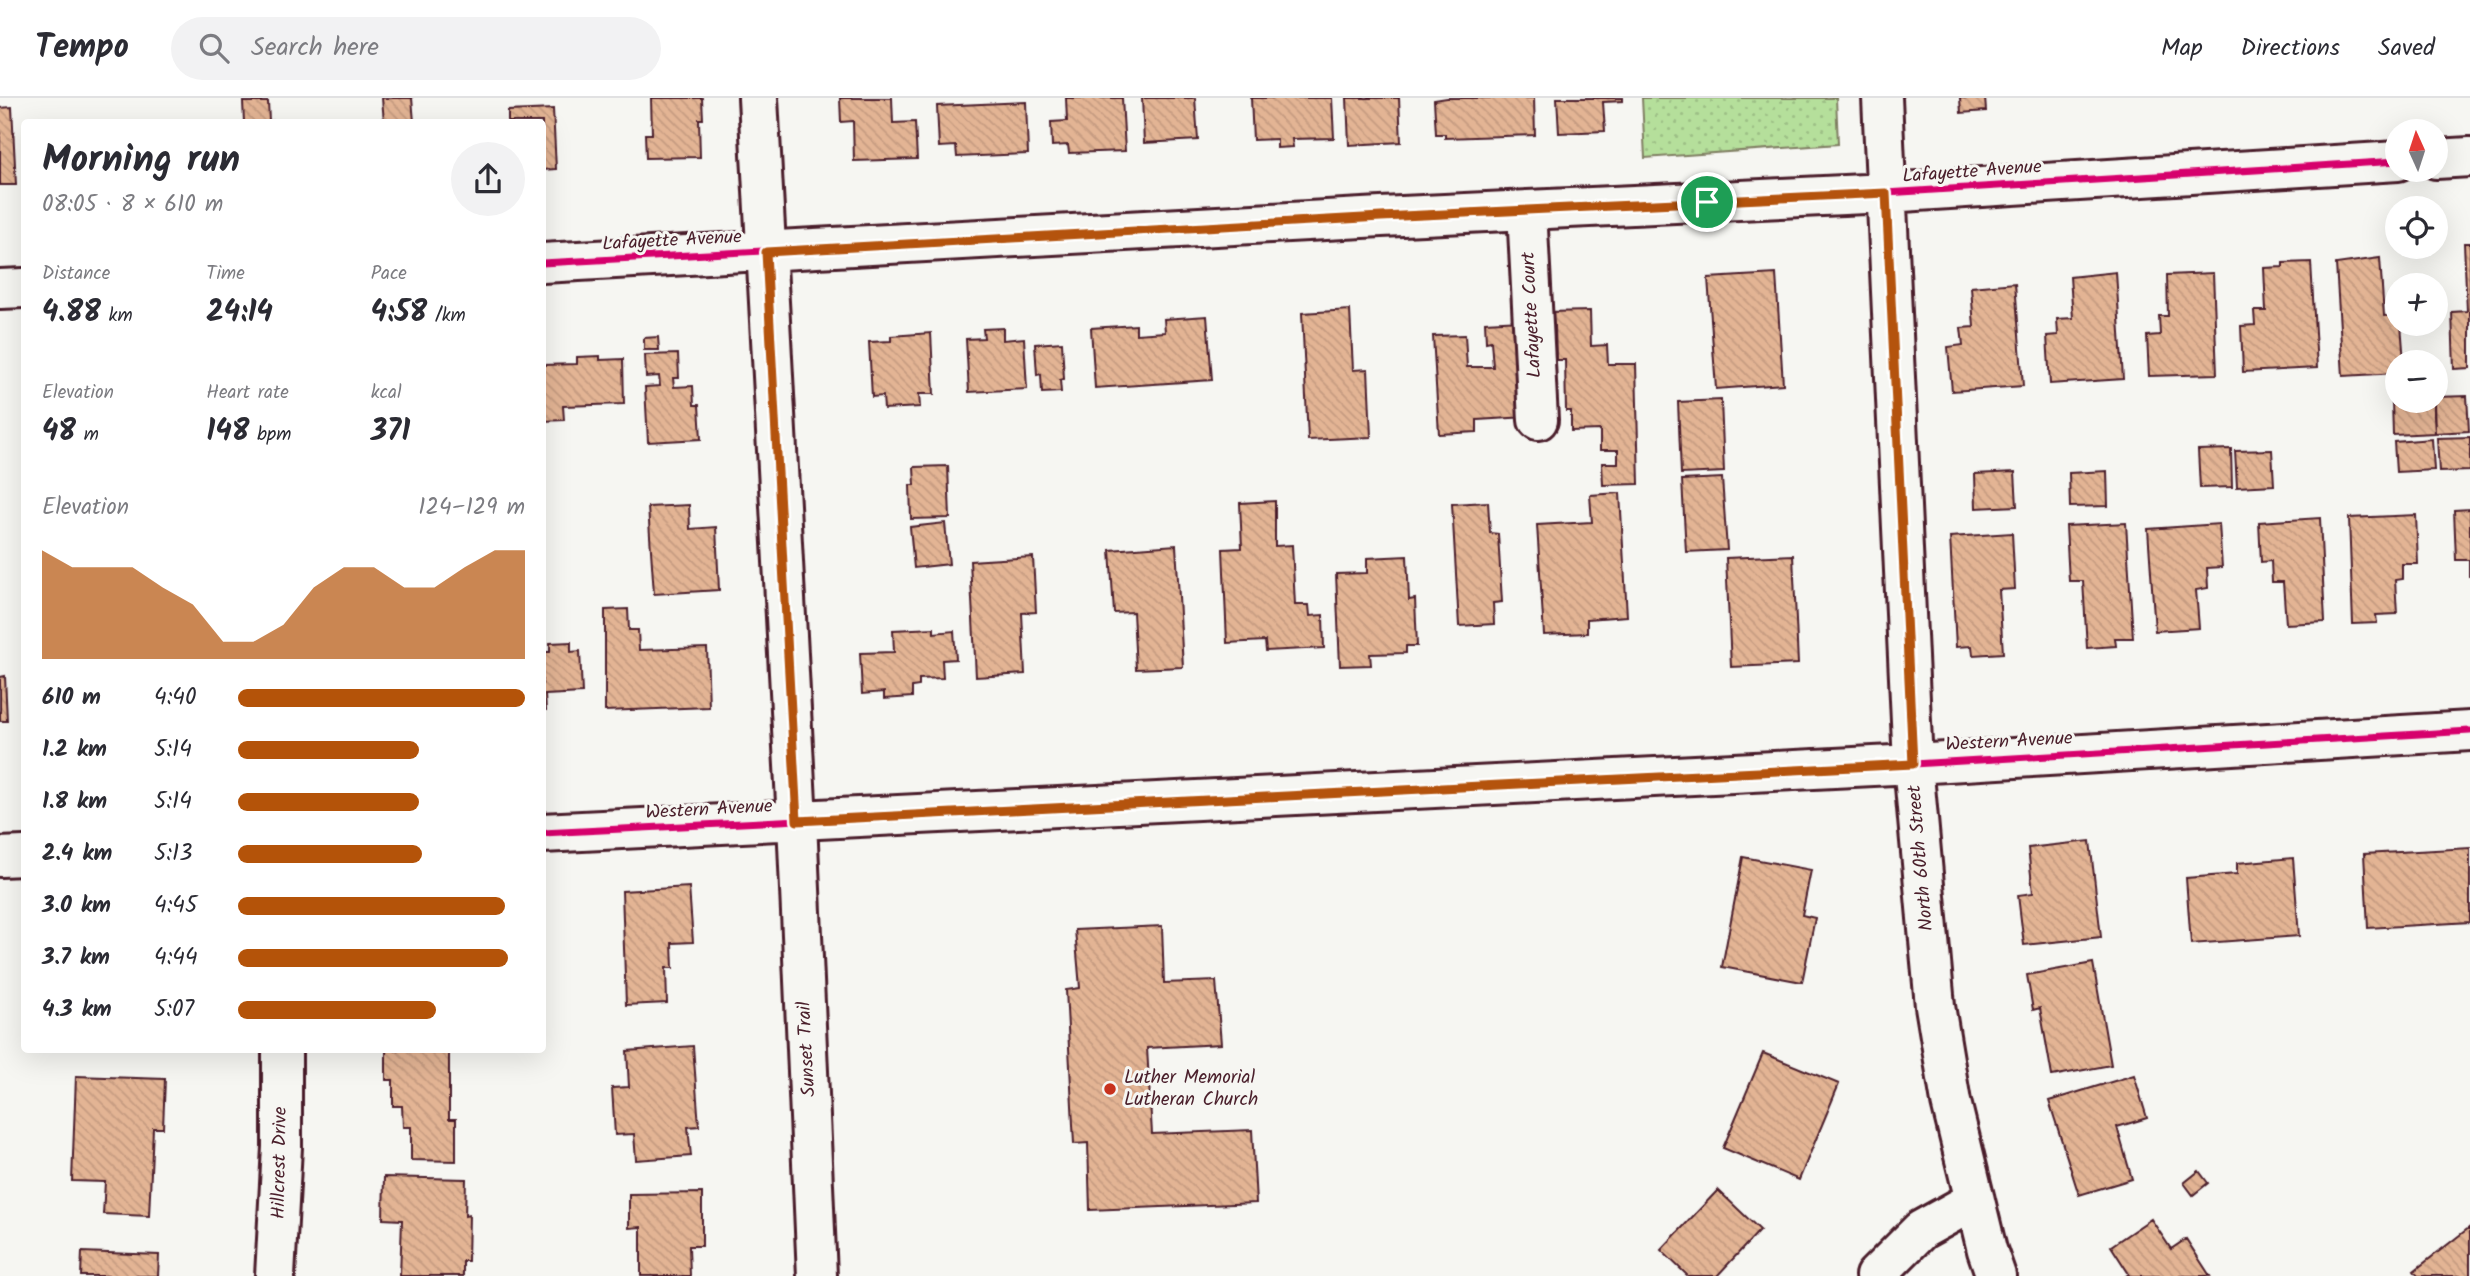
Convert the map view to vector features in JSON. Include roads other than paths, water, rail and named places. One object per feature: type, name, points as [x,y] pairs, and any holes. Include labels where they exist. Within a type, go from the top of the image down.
[{"type":"street","name":"Sunset Trail","points":[[758,98],[797,821],[817,1276]]},
{"type":"street","name":"North 60th Street","points":[[1882,98],[1913,764],[1935,1006],[1951,1102],[1996,1276]]},
{"type":"street","points":[[2448,158],[2470,157]]},
{"type":"street","name":"Lafayette Avenue","points":[[546,263],[1886,193],[2385,162]]},
{"type":"street","name":"Lafayette Court","points":[[1527,210],[1538,420]]},
{"type":"street","points":[[0,289],[21,288]]},
{"type":"street","name":"Western Avenue","points":[[546,833],[1913,764],[2470,731]]},
{"type":"street","points":[[0,857],[21,856]]},
{"type":"street","name":"Hillcrest Drive","points":[[275,1276],[282,1147],[282,1053]]},
{"type":"street","points":[[1875,1276],[1921,1230],[1975,1200]]},
{"type":"place","name":"Luther Memorial Lutheran Church","points":[[1110,1089]]}]
